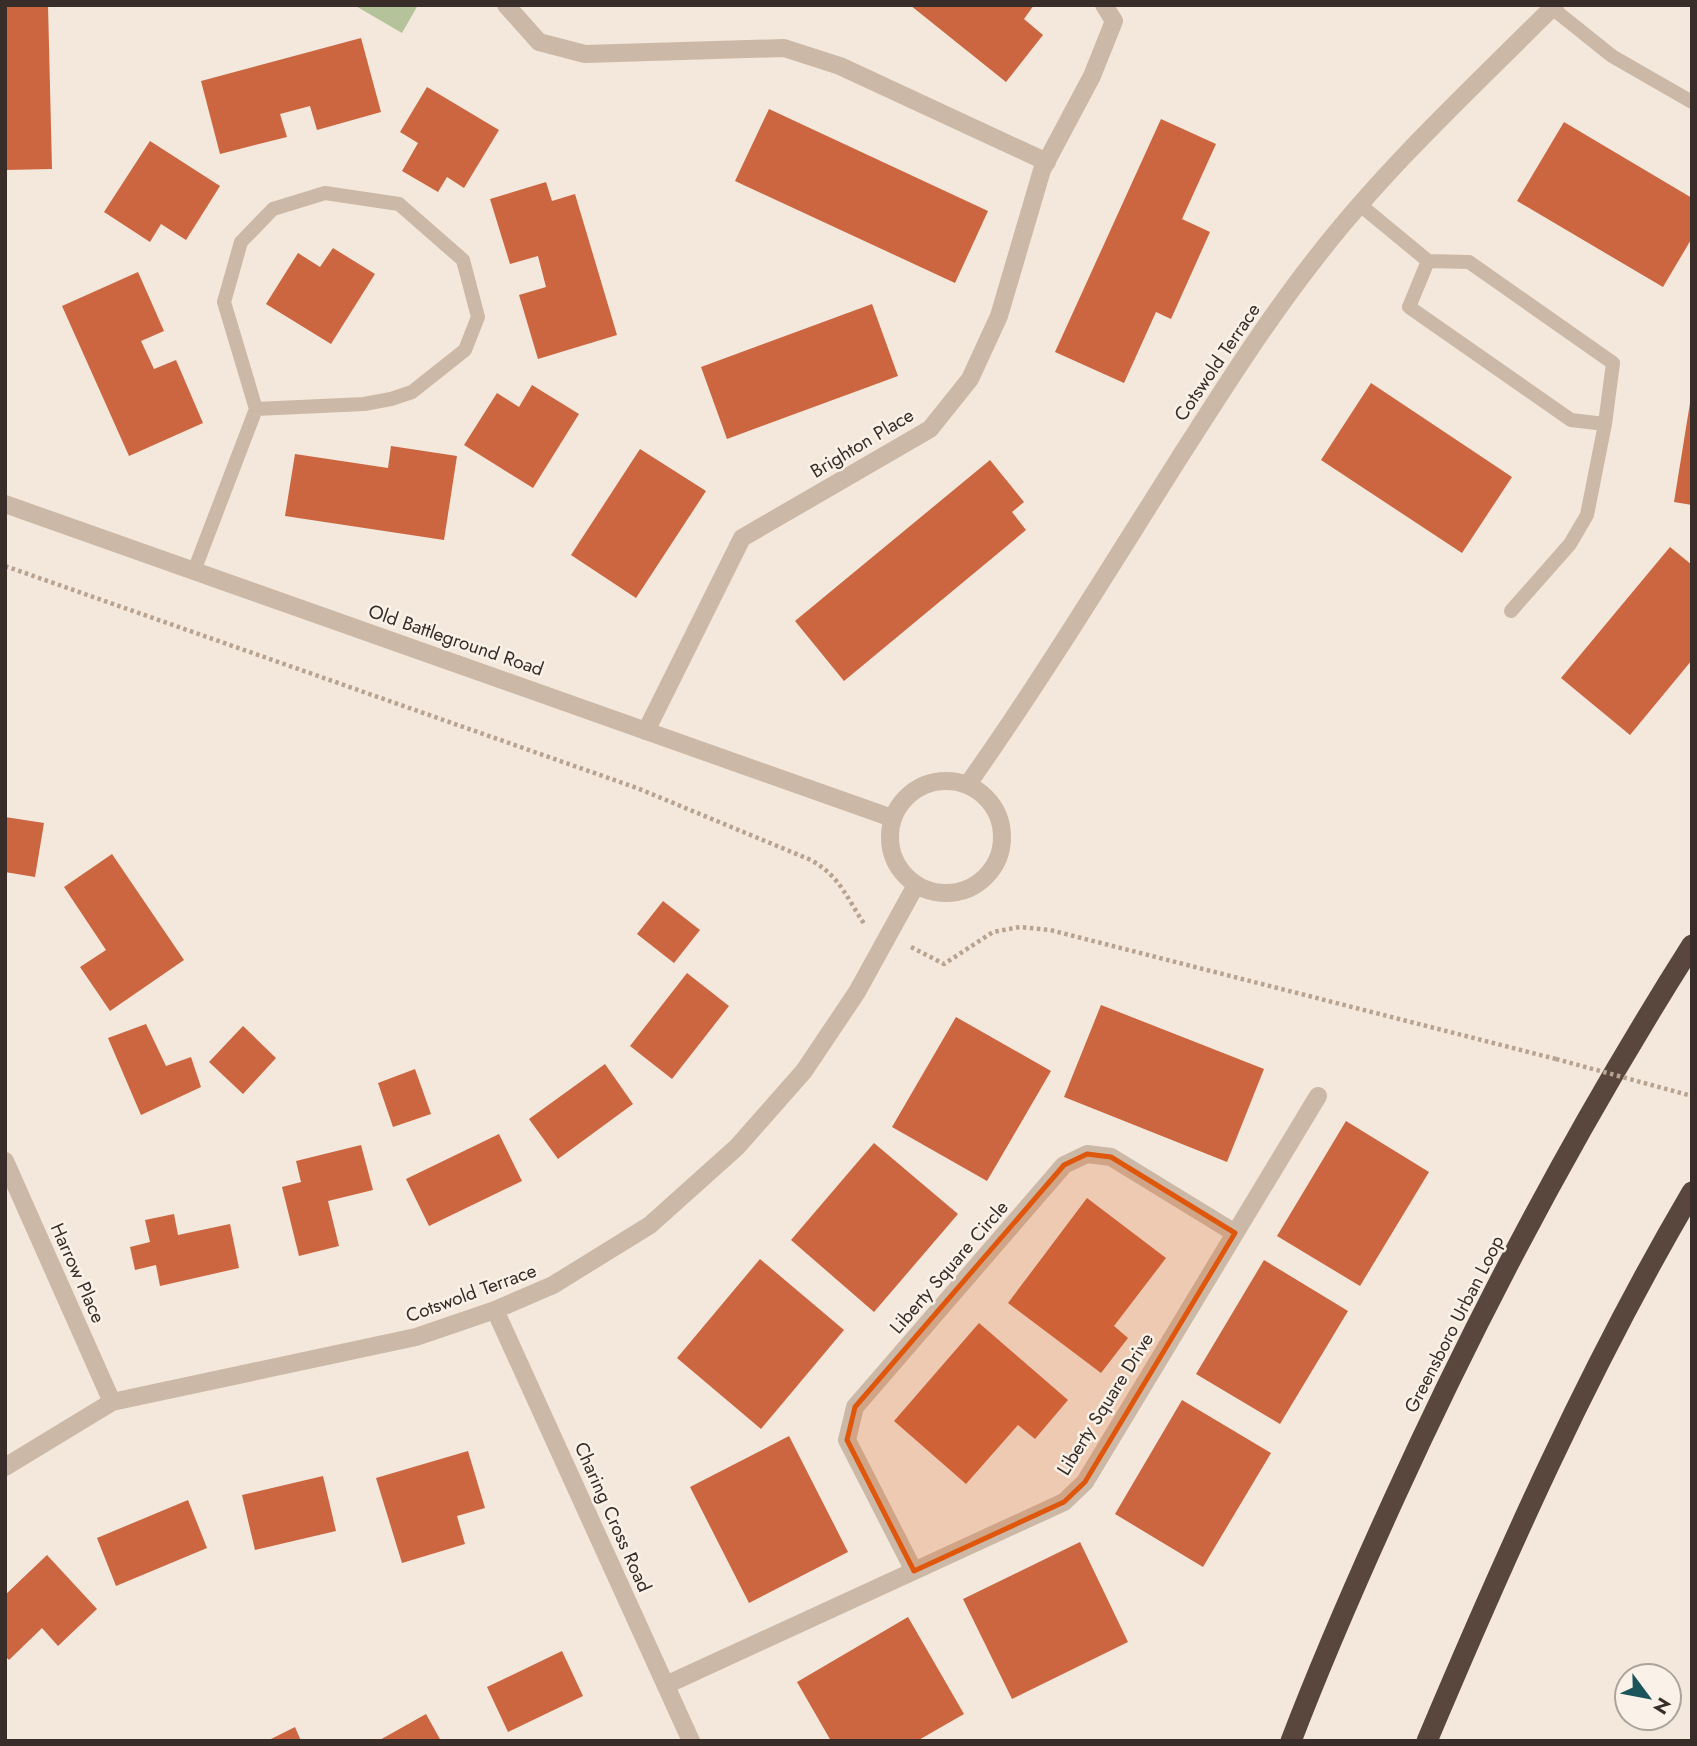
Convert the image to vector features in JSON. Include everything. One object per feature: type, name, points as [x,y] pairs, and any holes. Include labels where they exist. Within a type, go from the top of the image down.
[{"type":"highway","name":"Greensboro Urban Loop","points":[[1292,1741],[1431,1418],[1576,1140],[1655,1003],[1692,945]]},
{"type":"highway","points":[[1427,1741],[1481,1613],[1545,1473],[1614,1336],[1692,1192]]},
{"type":"street","points":[[506,5],[539,42],[585,54],[784,48],[840,66],[1047,162]]},
{"type":"street","name":"Brighton Place","points":[[646,731],[742,538],[930,429],[970,379],[999,316],[1042,170],[1092,76],[1114,21],[1104,5]]},
{"type":"street","name":"Cotswold Terrace","points":[[968,784],[1008,728],[1228,382],[1315,258],[1359,204],[1406,154],[1553,7]]},
{"type":"street","name":"Old Battleground Road","points":[[5,504],[892,818]]},
{"type":"street","points":[[950,780],[968,784],[984,794],[996,809],[1002,826],[1002,845],[996,863],[986,878],[970,888],[952,893],[934,893],[916,886],[902,873],[892,856],[889,837],[892,818],[902,802],[915,789],[932,782],[950,780]]},
{"type":"street","name":"Cotswold Terrace","points":[[5,1467],[112,1402],[416,1337],[495,1310],[553,1285],[650,1225],[714,1170],[804,1071],[857,992],[916,886]]},
{"type":"street","name":"Liberty Square Drive","points":[[666,1685],[1064,1502],[1085,1482],[1318,1096]]},
{"type":"street","name":"Liberty Square Circle","points":[[914,1571],[847,1440],[855,1408],[1064,1165],[1087,1153],[1111,1157],[1235,1233]]},
{"type":"street","name":"Harrow Place","points":[[5,1161],[112,1402]]},
{"type":"street","name":"Charing Cross Road","points":[[495,1310],[691,1741]]},
{"type":"lane","points":[[1553,7],[1612,56],[1692,102]]},
{"type":"lane","points":[[194,571],[256,409],[224,302],[242,242],[273,209],[325,193],[399,204],[463,260],[478,317],[465,350],[412,392],[391,400],[364,404],[256,409]]},
{"type":"lane","points":[[1359,204],[1428,261],[1469,262],[1613,363],[1605,424],[1587,515],[1570,544],[1511,611]]},
{"type":"lane","points":[[1428,261],[1409,307],[1571,420],[1605,424]]},
{"type":"path","points":[[5,566],[637,788],[811,860],[827,869],[839,883],[864,924],[944,964],[993,932],[1020,928],[1050,930],[1692,1096]]},
{"type":"highlighted area","points":[[1087,1154],[1111,1157],[1235,1233],[1085,1482],[1064,1502],[914,1571],[847,1440],[855,1407],[1064,1165]]},
{"type":"green space","points":[[354,5],[418,5],[402,33]]},
{"type":"building","points":[[5,5],[48,5],[52,169],[5,170]]},
{"type":"building","points":[[910,5],[1034,5],[1024,19],[1043,35],[1006,82]]},
{"type":"building","points":[[361,38],[381,112],[317,130],[310,106],[280,114],[287,137],[220,154],[201,81]]},
{"type":"building","points":[[427,87],[499,130],[464,188],[447,177],[438,192],[402,171],[418,143],[400,132]]},
{"type":"building","points":[[769,109],[988,211],[955,283],[735,181]]},
{"type":"building","points":[[1161,119],[1216,144],[1182,219],[1210,232],[1171,319],[1156,312],[1124,383],[1055,352]]},
{"type":"building","points":[[1564,122],[1692,198],[1692,238],[1663,287],[1517,201]]},
{"type":"building","points":[[150,141],[220,186],[186,240],[161,224],[150,242],[104,212]]},
{"type":"building","points":[[546,182],[552,201],[575,194],[617,335],[538,359],[519,295],[546,287],[538,256],[510,264],[490,199]]},
{"type":"building","points":[[333,248],[375,274],[331,344],[266,304],[298,253],[320,267]]},
{"type":"building","points":[[138,272],[164,331],[141,341],[154,369],[176,360],[203,423],[129,456],[62,306]]},
{"type":"building","points":[[872,304],[898,376],[727,439],[701,367]]},
{"type":"building","points":[[1371,383],[1512,477],[1462,553],[1321,460]]},
{"type":"building","points":[[532,385],[579,414],[533,488],[464,445],[497,393],[519,407]]},
{"type":"building","points":[[1690,403],[1692,404],[1692,505],[1674,502]]},
{"type":"building","points":[[391,446],[457,456],[444,540],[285,516],[295,454],[388,468]]},
{"type":"building","points":[[640,449],[706,491],[636,598],[571,555]]},
{"type":"building","points":[[990,460],[1024,502],[1012,512],[1026,530],[844,681],[795,621]]},
{"type":"building","points":[[1670,547],[1692,565],[1692,660],[1630,735],[1561,678]]},
{"type":"building","points":[[5,817],[44,823],[35,877],[5,872]]},
{"type":"building","points":[[112,854],[184,960],[110,1011],[80,967],[106,950],[64,887]]},
{"type":"building","points":[[663,901],[700,930],[674,963],[637,934]]},
{"type":"building","points":[[687,973],[729,1006],[672,1079],[630,1046]]},
{"type":"building","points":[[1101,1005],[1264,1069],[1227,1162],[1064,1097]]},
{"type":"building","points":[[956,1017],[1051,1071],[987,1181],[892,1127]]},
{"type":"building","points":[[146,1024],[166,1066],[191,1057],[201,1087],[141,1115],[108,1038]]},
{"type":"building","points":[[243,1026],[276,1058],[243,1094],[209,1062]]},
{"type":"building","points":[[605,1064],[633,1104],[558,1159],[529,1119]]},
{"type":"building","points":[[415,1069],[431,1114],[393,1127],[378,1083]]},
{"type":"building","points":[[1346,1121],[1429,1172],[1360,1286],[1277,1236]]},
{"type":"building","points":[[499,1134],[522,1181],[429,1226],[406,1179]]},
{"type":"building","points":[[874,1143],[958,1214],[874,1312],[791,1240]]},
{"type":"building","points":[[361,1145],[373,1190],[328,1201],[339,1246],[299,1256],[282,1187],[301,1182],[296,1161]]},
{"type":"building","points":[[1087,1198],[1166,1258],[1114,1326],[1128,1338],[1101,1373],[1008,1303]]},
{"type":"building","points":[[174,1214],[178,1235],[230,1224],[239,1268],[160,1286],[156,1265],[135,1270],[130,1247],[150,1242],[145,1220]]},
{"type":"building","points":[[760,1259],[844,1330],[761,1429],[677,1358]]},
{"type":"building","points":[[1264,1260],[1348,1311],[1280,1424],[1196,1374]]},
{"type":"building","points":[[979,1323],[1068,1400],[1035,1439],[1018,1425],[966,1484],[894,1421]]},
{"type":"building","points":[[1182,1400],[1271,1453],[1203,1567],[1115,1514]]},
{"type":"building","points":[[789,1436],[848,1552],[749,1603],[690,1487]]},
{"type":"building","points":[[468,1451],[485,1508],[457,1516],[465,1544],[402,1563],[376,1478]]},
{"type":"building","points":[[323,1476],[336,1531],[255,1550],[242,1495]]},
{"type":"building","points":[[188,1500],[207,1548],[116,1586],[97,1538]]},
{"type":"building","points":[[1080,1542],[1128,1642],[1012,1699],[963,1599]]},
{"type":"building","points":[[47,1555],[97,1609],[58,1646],[42,1628],[9,1660],[5,1656],[5,1595]]},
{"type":"building","points":[[908,1617],[964,1714],[917,1741],[831,1741],[797,1682]]},
{"type":"building","points":[[562,1651],[583,1696],[508,1732],[487,1687]]},
{"type":"building","points":[[426,1714],[441,1741],[378,1741]]},
{"type":"building","points":[[295,1727],[301,1741],[267,1741]]}]
